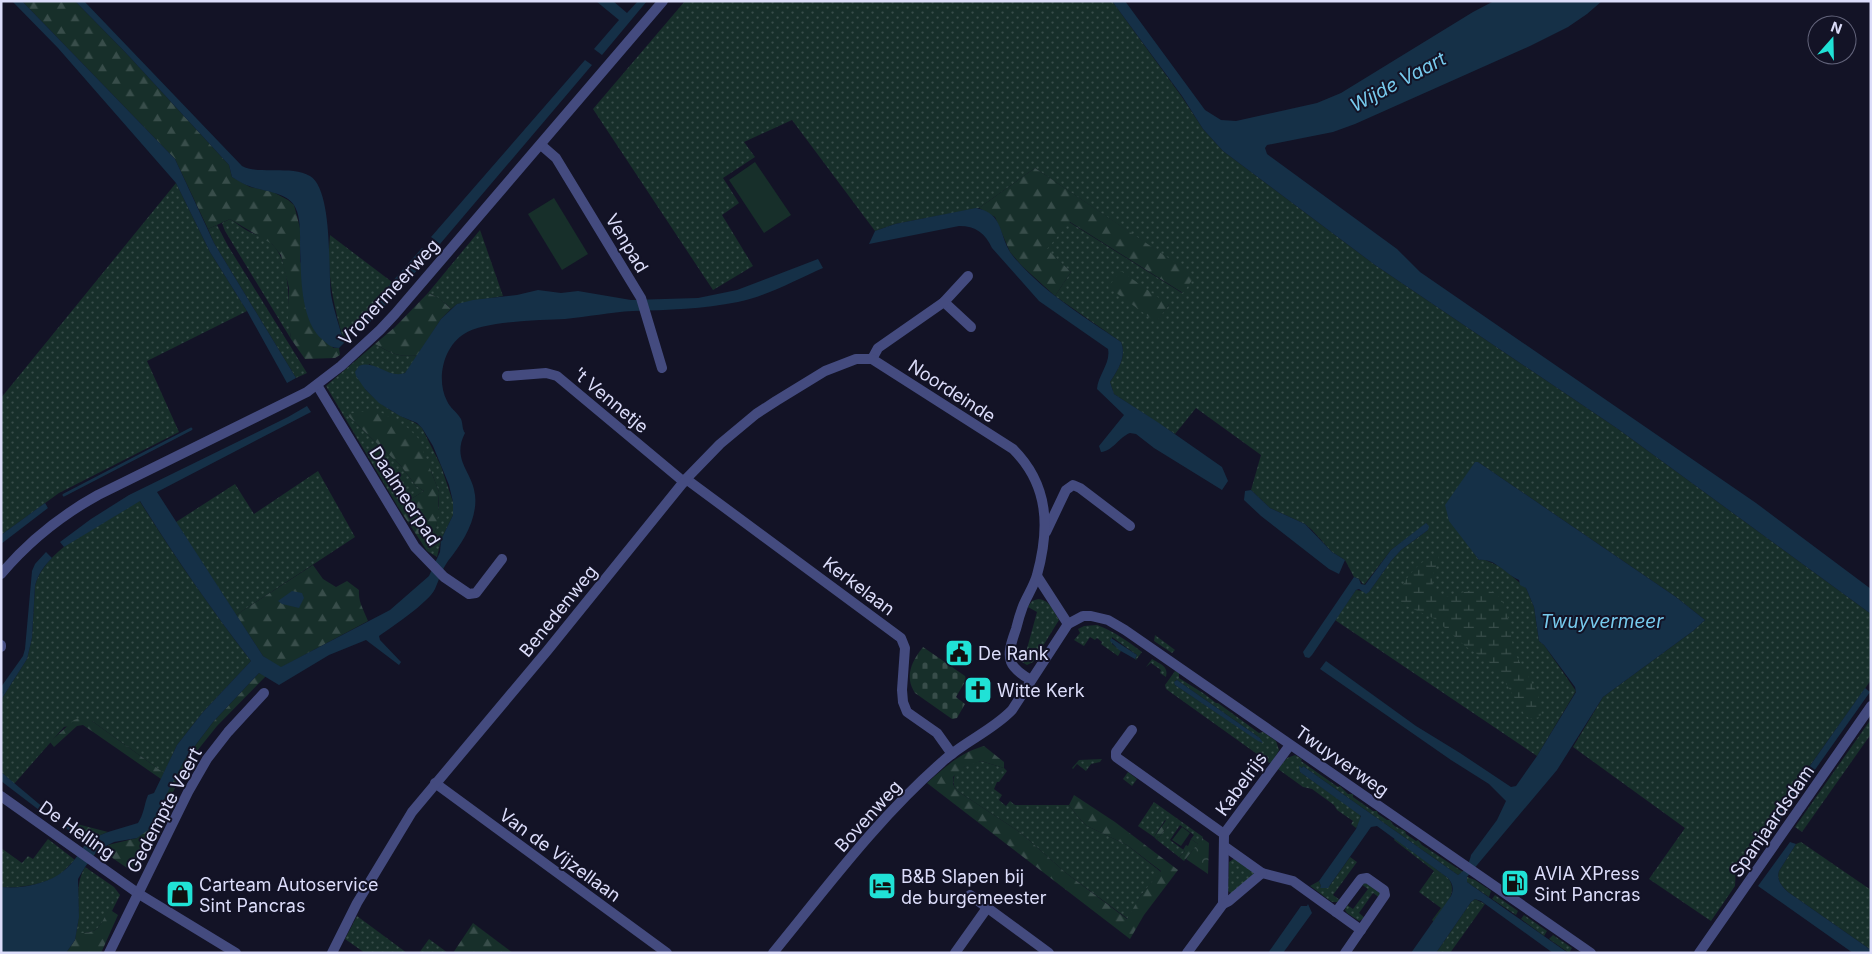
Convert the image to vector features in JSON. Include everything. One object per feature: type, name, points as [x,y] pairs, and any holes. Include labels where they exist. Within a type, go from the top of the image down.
[{"type":"street","name":"Vronermeerweg","points":[[1,574],[28,544],[63,516],[86,501],[255,419],[317,385],[380,330],[663,1]]},
{"type":"street","name":"Venpad","points":[[541,145],[556,158],[641,298],[662,368]]},
{"type":"street","points":[[872,359],[878,348],[944,302],[968,276]]},
{"type":"street","points":[[944,302],[971,327]]},
{"type":"street","name":"Benedenweg","points":[[332,953],[357,903],[408,818],[547,651],[685,480],[726,439],[776,401],[825,371],[856,359],[872,359]]},
{"type":"street","name":"Noordeinde","points":[[872,359],[1013,449],[1022,458],[1034,475],[1039,487],[1044,510],[1045,536]]},
{"type":"street","name":"'t Vennetje","points":[[507,376],[546,373],[560,378],[685,480]]},
{"type":"street","name":"Daalmeerpad","points":[[317,385],[415,546],[444,577],[469,594],[476,593],[502,560]]},
{"type":"street","name":"Kerkelaan","points":[[685,480],[900,638],[905,648],[902,690],[903,702],[907,712],[937,733],[952,754]]},
{"type":"street","name":"Noordeinde","points":[[1031,680],[1014,668],[1010,653],[1022,608],[1037,576],[1045,536],[1066,490],[1073,486],[1080,488],[1130,526]]},
{"type":"street","points":[[1037,576],[1068,624]]},
{"type":"street","name":"Twuyverweg","points":[[1068,624],[1083,616],[1099,617],[1108,620],[1591,953]]},
{"type":"street","name":"Bovenweg","points":[[773,953],[875,829],[942,761],[1012,710],[1068,624]]},
{"type":"street","name":"Gedempte Veert","points":[[109,953],[188,792],[207,759],[228,732],[264,693]]},
{"type":"street","name":"Spanjaardsdam","points":[[1700,953],[1871,706]]},
{"type":"street","points":[[1132,730],[1116,752],[1116,757],[1224,834]]},
{"type":"street","name":"Kabelrijs","points":[[1223,904],[1224,834],[1290,745]]},
{"type":"street","name":"Van de Vijzellaan","points":[[435,784],[667,953]]},
{"type":"street","name":"De Helling","points":[[1,796],[139,894],[236,953]]},
{"type":"street","points":[[1224,846],[1262,873],[1293,881],[1361,930]]},
{"type":"street","points":[[1187,953],[1223,904],[1229,902],[1262,873]]},
{"type":"street","points":[[1336,912],[1361,879],[1368,878],[1384,890],[1385,895],[1345,953]]},
{"type":"street","points":[[970,895],[1049,953]]},
{"type":"street","points":[[955,953],[987,908]]},
{"type":"green space","points":[[22,1],[75,1],[126,53],[229,165],[232,177],[250,187],[273,192],[294,205],[300,228],[300,261],[333,348],[339,348],[340,355],[335,358],[305,359],[291,339],[288,319],[289,288],[281,255],[272,244],[230,219],[208,229],[175,159]]},
{"type":"green space","points":[[685,1],[1112,1],[1203,129],[1223,151],[1375,265],[1618,429],[1871,614],[1871,680],[1736,869],[1735,886],[1711,921],[1649,879],[1685,828],[1573,747],[1603,697],[1693,631],[1705,620],[1676,597],[1478,462],[1448,517],[1479,560],[1483,559],[1501,567],[1526,588],[1534,607],[1539,641],[1544,645],[1576,691],[1537,756],[1335,620],[1356,590],[1369,592],[1401,550],[1428,530],[1427,523],[1391,550],[1364,585],[1359,579],[1354,577],[1345,560],[1332,552],[1305,524],[1270,508],[1251,490],[1261,455],[1196,408],[1175,434],[1114,394],[1110,382],[1119,368],[1122,358],[1123,347],[1121,342],[1055,296],[1071,272],[1046,249],[1069,222],[1182,293],[1194,276],[1035,168],[979,208],[895,224],[875,231],[792,120],[744,142],[755,157],[723,178],[739,203],[722,215],[753,266],[713,290],[593,109]],"holes":[[[1109,287],[1169,305],[1156,321]]]},
{"type":"green space","points":[[755,162],[791,215],[764,233],[729,180]]},
{"type":"green space","points":[[1035,168],[1195,276],[1183,293],[1070,222],[1047,249],[1071,272],[1055,296],[1022,266],[1010,252],[995,217],[979,208]]},
{"type":"green space","points":[[176,183],[210,252],[247,311],[147,361],[179,432],[59,493],[1,535],[1,398]]},
{"type":"green space","points":[[554,198],[588,254],[562,270],[528,214]]},
{"type":"green space","points":[[230,219],[246,230],[267,240],[279,254],[284,265],[288,289],[291,339],[225,231],[222,223]]},
{"type":"green space","points":[[217,225],[228,246],[307,373],[296,378],[214,243],[208,229]]},
{"type":"green space","points":[[480,230],[503,296],[457,304],[451,309],[428,293]]},
{"type":"green space","points":[[330,235],[392,282],[344,343],[330,277]]},
{"type":"green space","points":[[1121,271],[1169,305],[1156,322],[1108,287]]},
{"type":"green space","points":[[428,293],[439,298],[451,309],[441,319],[418,355],[406,356],[395,354],[375,344],[395,327]]},
{"type":"green space","points":[[375,344],[395,354],[406,356],[418,355],[406,372],[398,375],[377,369],[369,364],[365,389],[386,407],[422,428],[441,466],[453,502],[453,515],[441,540],[437,557],[427,551],[436,528],[439,502],[439,492],[431,471],[346,414],[401,466],[416,486],[424,491],[398,507],[326,386]]},
{"type":"green space","points":[[377,410],[408,428],[418,438],[439,492],[436,528],[427,551],[398,507],[424,491],[416,486],[401,466],[346,414]]},
{"type":"green space","points":[[318,471],[355,537],[236,615],[176,522],[235,484],[254,514]]},
{"type":"green space","points":[[139,500],[193,582],[251,661],[203,712],[177,745],[164,773],[92,721],[64,727],[14,784],[1,772],[1,700],[27,659],[32,638],[35,586],[41,572],[64,547]]},
{"type":"green space","points":[[1437,554],[1439,557],[1432,580],[1437,593],[1442,596],[1448,596],[1478,589],[1494,593],[1500,598],[1507,613],[1513,648],[1541,703],[1542,711],[1540,717],[1530,719],[1524,714],[1507,685],[1489,662],[1465,646],[1435,619],[1400,603],[1399,596],[1405,581],[1424,561]]},
{"type":"green space","points":[[313,565],[323,579],[336,587],[347,581],[359,590],[360,602],[368,621],[280,668],[263,656],[236,615]]},
{"type":"green space","points":[[1038,599],[1048,603],[1059,620],[1033,662],[1027,665],[1020,661],[1018,654],[1025,656],[1037,612],[1028,607],[1032,601]]},
{"type":"green space","points":[[1097,625],[1116,634],[1142,652],[1136,660],[1137,655],[1112,637],[1112,644],[1121,651],[1118,656],[1101,644],[1102,642],[1097,638],[1095,640],[1090,637],[1084,646],[1074,640],[1080,633],[1078,629],[1084,626]]},
{"type":"green space","points":[[1155,635],[1175,650],[1172,653],[1154,641]]},
{"type":"green space","points":[[923,647],[965,676],[966,680],[956,697],[965,704],[957,718],[952,719],[915,693],[912,687],[910,681],[911,669]]},
{"type":"green space","points":[[1152,659],[1165,668],[1166,677],[1160,673],[1161,670],[1151,663],[1146,667]]},
{"type":"green space","points":[[1175,671],[1179,673],[1179,678],[1259,733],[1263,732],[1276,741],[1279,750],[1271,764],[1166,689],[1165,685]],"holes":[[[1177,680],[1260,738],[1262,743],[1175,685],[1175,681]]]},
{"type":"green space","points":[[259,673],[266,676],[217,726],[189,761],[134,868],[130,870],[111,857],[108,845],[137,838],[185,759],[213,722]]},
{"type":"green space","points":[[80,718],[92,721],[164,773],[161,779],[83,725],[77,726],[54,747],[50,742],[74,720]]},
{"type":"green space","points":[[1871,719],[1871,734],[1802,832],[1795,827]]},
{"type":"green space","points":[[984,746],[1004,762],[1004,768],[981,761],[964,767],[953,777],[953,784],[956,790],[1021,833],[1066,873],[1127,919],[1141,895],[1161,871],[1127,845],[1087,826],[1069,805],[1074,795],[1115,822],[1178,870],[1144,915],[1130,939],[927,783],[960,756]]},
{"type":"green space","points":[[1295,755],[1338,787],[1340,786],[1348,794],[1353,794],[1353,797],[1373,811],[1377,811],[1378,814],[1390,820],[1394,826],[1405,831],[1406,834],[1416,841],[1418,840],[1422,845],[1463,872],[1458,875],[1303,766],[1302,768],[1300,767],[1300,772],[1360,814],[1361,819],[1356,828],[1351,824],[1353,821],[1337,810],[1334,805],[1312,789],[1303,787],[1278,769],[1287,758]]},
{"type":"green space","points":[[1102,759],[1100,762],[1091,764],[1086,771],[1077,764],[1072,768],[1079,760]]},
{"type":"green space","points":[[981,761],[1004,768],[1007,771],[997,782],[994,789],[1002,795],[999,800],[1006,806],[1010,801],[1015,805],[1069,805],[1087,826],[1127,845],[1161,872],[1141,895],[1128,919],[1066,873],[1021,833],[956,790],[954,778],[956,774],[964,767]]},
{"type":"green space","points":[[1128,772],[1137,779],[1132,786],[1123,779]]},
{"type":"green space","points":[[1154,802],[1203,837],[1198,844],[1191,839],[1194,835],[1180,825],[1170,840],[1185,851],[1179,857],[1157,840],[1169,824],[1165,820],[1154,837],[1138,826]]},
{"type":"green space","points":[[1167,819],[1169,824],[1157,840],[1154,837]]},
{"type":"green space","points":[[73,823],[108,832],[88,840],[70,826]]},
{"type":"green space","points":[[1182,827],[1190,833],[1181,846],[1172,840]]},
{"type":"green space","points":[[1202,838],[1209,843],[1208,874],[1186,859]]},
{"type":"green space","points":[[1395,838],[1448,878],[1451,884],[1451,895],[1434,922],[1432,920],[1441,908],[1419,892],[1434,871],[1394,840]]},
{"type":"green space","points":[[48,839],[75,860],[60,874],[48,881],[23,886],[1,887],[1,848],[22,863],[28,856],[33,859]]},
{"type":"green space","points":[[1191,839],[1198,844],[1184,861],[1179,857],[1185,851],[1183,850],[1186,845],[1188,846]]},
{"type":"green space","points":[[1801,842],[1871,890],[1871,950],[1788,892],[1780,883],[1779,871],[1796,844]]},
{"type":"green space","points":[[1350,857],[1357,862],[1333,895],[1340,900],[1338,902],[1332,902],[1310,886],[1319,881],[1320,888],[1328,888]]},
{"type":"green space","points":[[1235,858],[1255,873],[1232,894],[1228,891],[1229,862]]},
{"type":"green space","points":[[85,867],[114,887],[120,895],[112,911],[109,910],[97,929],[76,933],[79,916],[79,884]]},
{"type":"green space","points":[[1467,877],[1491,891],[1489,897],[1467,882]]},
{"type":"green space","points":[[1366,883],[1380,892],[1380,898],[1373,893],[1359,913],[1365,918],[1359,921],[1345,910],[1347,905],[1353,909],[1368,889],[1361,884]]},
{"type":"green space","points":[[1495,895],[1518,911],[1516,915],[1492,899]]},
{"type":"green space","points":[[1475,899],[1485,904],[1450,953],[1436,953],[1471,902]]},
{"type":"green space","points":[[109,909],[118,915],[101,953],[66,953],[75,940],[76,933],[97,929]]},
{"type":"green space","points":[[1524,915],[1547,931],[1544,936],[1521,919]]},
{"type":"green space","points":[[357,916],[407,953],[365,953],[345,939]]},
{"type":"green space","points":[[473,923],[513,953],[453,953]]},
{"type":"green space","points":[[1553,935],[1572,948],[1569,953],[1549,939]]},
{"type":"green space","points":[[429,939],[448,953],[419,953]]},
{"type":"water","points":[[12,1],[22,1],[175,159],[214,243],[296,378],[287,383],[247,311],[210,252],[176,183],[58,48]]},
{"type":"water","points":[[75,1],[84,1],[242,166],[257,170],[294,171],[310,176],[317,184],[323,197],[326,213],[331,295],[344,343],[339,348],[328,345],[315,332],[306,310],[303,297],[300,257],[300,225],[294,205],[285,197],[249,186],[232,177],[229,165],[126,53]]},
{"type":"water","points":[[596,1],[613,1],[627,13],[638,1],[647,1],[602,55],[594,49],[619,20]]},
{"type":"water","name":"Wijde Vaart","points":[[1112,1],[1125,1],[1205,110],[1221,120],[1236,121],[1317,103],[1341,93],[1494,1],[1602,1],[1568,27],[1530,46],[1355,124],[1333,132],[1267,145],[1265,148],[1267,154],[1397,249],[1420,272],[1756,503],[1871,589],[1871,614],[1618,429],[1375,265],[1223,151],[1203,129],[1182,96]]},
{"type":"water","points":[[585,60],[592,65],[440,244],[431,237]]},
{"type":"water","points":[[976,208],[992,215],[1000,227],[1008,249],[1037,281],[1064,303],[1121,342],[1123,347],[1122,358],[1119,368],[1110,382],[1114,394],[1222,467],[1228,481],[1222,490],[1154,448],[1136,434],[1130,433],[1126,435],[1109,449],[1101,452],[1099,446],[1124,415],[1097,389],[1108,359],[1108,349],[1039,301],[979,231],[970,227],[959,226],[869,244],[875,231],[895,224]]},
{"type":"water","points":[[422,248],[431,255],[363,330],[358,325]]},
{"type":"water","points":[[818,259],[823,268],[748,300],[699,308],[624,312],[498,324],[484,326],[464,334],[446,355],[442,384],[447,401],[461,419],[465,433],[460,451],[475,495],[474,513],[468,531],[446,564],[431,595],[410,614],[379,636],[380,640],[401,662],[399,665],[366,640],[329,655],[279,685],[259,673],[213,722],[185,759],[148,830],[137,838],[114,842],[98,850],[85,867],[78,879],[79,917],[75,940],[66,953],[1,953],[1,887],[23,887],[38,884],[58,875],[66,869],[86,843],[63,826],[65,823],[88,840],[138,823],[148,795],[154,793],[177,745],[203,712],[251,661],[193,582],[140,501],[64,547],[60,542],[91,519],[129,495],[307,406],[311,412],[157,492],[263,656],[281,667],[390,610],[429,576],[440,552],[441,540],[453,515],[453,502],[449,485],[433,446],[422,428],[417,423],[400,416],[379,403],[365,389],[356,376],[355,372],[359,366],[371,365],[393,373],[405,373],[441,319],[457,304],[473,300],[517,295],[538,290],[561,293],[578,291],[631,300],[698,298],[737,290]]},
{"type":"water","name":"Twuyvermeer","points":[[1475,462],[1478,462],[1676,597],[1705,620],[1693,631],[1603,697],[1557,770],[1467,877],[1467,882],[1568,953],[1553,953],[1481,901],[1475,899],[1436,953],[1411,953],[1451,896],[1452,884],[1448,878],[1377,826],[1371,827],[1328,888],[1320,888],[1319,881],[1356,829],[1361,816],[1300,772],[1299,766],[1302,768],[1303,766],[1458,875],[1497,820],[1506,801],[1489,784],[1451,760],[1320,669],[1326,661],[1416,726],[1511,787],[1516,786],[1537,756],[1576,692],[1575,687],[1539,641],[1534,607],[1526,588],[1520,585],[1519,580],[1490,561],[1479,560],[1449,521],[1445,505]]},
{"type":"water","points":[[1251,490],[1270,508],[1305,524],[1332,552],[1345,560],[1339,574],[1329,569],[1261,516],[1244,500],[1245,491]]},
{"type":"water","points":[[45,503],[48,508],[1,544],[1,535]]},
{"type":"water","points":[[1426,523],[1429,526],[1428,530],[1401,550],[1369,592],[1366,594],[1359,589],[1356,590],[1312,655],[1309,658],[1305,657],[1303,652],[1354,577],[1359,579],[1361,584],[1365,585],[1391,550]]},
{"type":"water","points":[[46,552],[52,558],[42,570],[35,586],[32,638],[27,659],[1,700],[1,687],[23,656],[32,571],[35,564]]},
{"type":"water","points":[[292,591],[302,593],[304,598],[299,608],[282,604],[278,601]]},
{"type":"water","points":[[1111,638],[1137,655],[1135,659],[1119,650],[1110,641]]},
{"type":"water","points":[[1177,680],[1260,738],[1263,743],[1175,685],[1174,682]]},
{"type":"water","points":[[1865,688],[1870,692],[1766,839],[1761,835]]},
{"type":"water","points":[[1,772],[45,809],[43,813],[1,781]]},
{"type":"water","points":[[1790,842],[1796,844],[1779,871],[1778,877],[1782,885],[1788,892],[1871,950],[1871,953],[1853,953],[1758,886]]},
{"type":"water","points":[[1751,850],[1755,853],[1743,872],[1738,868]]},
{"type":"water","points":[[1308,904],[1312,913],[1283,953],[1268,953],[1301,906],[1307,906]]},
{"type":"waterway","points":[[64,495],[191,429]]},
{"type":"place","name":"De Rank","points":[[959,653]]},
{"type":"place","name":"Witte Kerk","points":[[978,690]]},
{"type":"place","name":"AVIA XPress Sint Pancras","points":[[1515,883]]},
{"type":"place","name":"B&B Slapen bij de burgemeester","points":[[882,886]]},
{"type":"place","name":"Carteam Autoservice Sint Pancras","points":[[180,894]]}]
